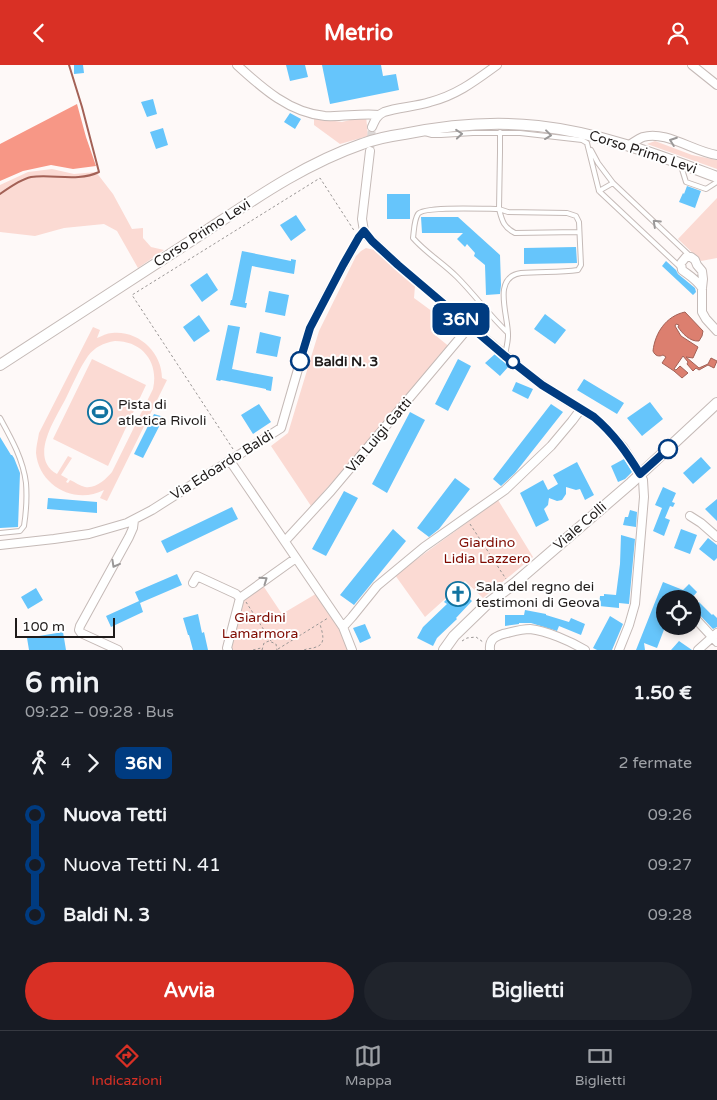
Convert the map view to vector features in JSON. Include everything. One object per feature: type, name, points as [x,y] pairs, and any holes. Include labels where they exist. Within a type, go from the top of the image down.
[{"type":"main road","name":"Corso Primo Levi","points":[[0,365],[235,212],[296,175],[334,155],[363,143],[418,131],[460,125],[537,126],[588,134],[629,145],[717,177]]},
{"type":"main road","name":"Viale Colli","points":[[444,650],[454,636],[486,605],[640,474],[717,403]]},
{"type":"street","points":[[237,65],[264,88],[294,108],[324,115],[379,115]]},
{"type":"street","points":[[372,127],[379,115],[385,112],[453,95],[497,65]]},
{"type":"street","points":[[692,65],[717,85]]},
{"type":"street","points":[[629,145],[643,137],[660,136],[698,151],[717,155]]},
{"type":"street","points":[[370,151],[361,234],[372,241],[505,356],[542,385],[600,423],[623,447],[643,480],[644,497],[635,604],[630,625],[619,650]]},
{"type":"street","name":"Via Edoardo Baldi","points":[[0,545],[89,534],[134,520],[281,428],[310,328],[361,234]]},
{"type":"street","points":[[702,288],[697,281],[681,268],[682,260],[686,257],[691,257],[695,260],[703,275],[702,312],[717,331]]},
{"type":"street","points":[[688,273],[695,270],[697,265]]},
{"type":"street","name":"Via Luigi Gatti","points":[[285,541],[331,491],[470,326]]},
{"type":"street","points":[[342,627],[377,586],[424,547],[505,490],[551,446],[581,409]]},
{"type":"street","points":[[234,459],[342,627],[352,650]]},
{"type":"street","points":[[690,516],[717,537]]},
{"type":"street","points":[[118,650],[81,633],[79,630],[130,537],[134,520]]},
{"type":"street","points":[[228,650],[241,597],[296,558]]},
{"type":"street","points":[[193,583],[197,576],[241,597]]},
{"type":"street","points":[[698,650],[715,637],[701,624]]},
{"type":"street","points":[[490,648],[490,641],[494,638],[531,629],[549,634],[585,650]]},
{"type":"lane","name":"Corso Primo Levi","points":[[418,131],[432,135],[500,132]]},
{"type":"lane","points":[[580,232],[515,233],[508,229],[502,220],[499,209],[500,132],[560,137],[582,140],[587,143],[598,163],[613,183],[691,257]]},
{"type":"lane","points":[[587,143],[599,191],[681,268]]},
{"type":"lane","points":[[680,163],[686,181],[706,189],[717,182]]},
{"type":"lane","points":[[599,191],[613,183]]},
{"type":"lane","points":[[505,356],[508,333],[504,284],[510,276],[519,273],[578,270],[581,265],[580,232],[576,216],[567,213],[508,213],[499,209],[434,209],[422,211],[418,215],[413,237],[420,246],[456,277],[508,333]]},
{"type":"lane","points":[[0,418],[21,461],[26,484],[24,526],[20,531],[0,533]]},
{"type":"path","points":[[234,459],[132,295],[320,178],[361,234]]},
{"type":"path","points":[[465,517],[510,586]]},
{"type":"path","points":[[241,597],[278,649],[334,615]]},
{"type":"path","points":[[304,650],[317,647],[323,641],[320,623]]},
{"type":"path","points":[[461,641],[476,637],[490,648]]},
{"type":"path","points":[[253,650],[262,649],[266,642],[271,641]]},
{"type":"green space","points":[[366,116],[368,136],[340,144],[314,125],[314,118],[342,122]]},
{"type":"green space","points":[[655,141],[692,155],[717,160],[717,169],[647,144]]},
{"type":"green space","points":[[52,169],[74,174],[96,172],[113,194],[132,229],[143,228],[143,238],[151,247],[164,250],[138,268],[117,231],[104,224],[64,228],[35,236],[0,232],[0,185],[28,172]]},
{"type":"green space","points":[[717,198],[717,258],[701,261],[678,239]]},
{"type":"green space","points":[[366,248],[374,250],[415,286],[414,298],[448,323],[435,335],[451,348],[311,506],[271,446],[288,433],[319,331],[356,256]]},
{"type":"green space","points":[[93,327],[100,330],[97,338],[110,333],[131,335],[147,345],[153,352],[161,368],[162,378],[167,380],[107,501],[100,498],[104,490],[93,494],[71,494],[51,483],[39,465],[36,453],[39,433]],"holes":[[[115,341],[125,342],[141,349],[147,355],[154,371],[153,389],[110,475],[100,483],[89,487],[70,480],[68,483],[66,482],[68,479],[61,475],[72,458],[68,456],[57,474],[49,467],[45,458],[44,448],[51,427],[79,371],[91,353],[96,348],[107,343]]]},
{"type":"green space","points":[[92,359],[146,385],[108,466],[53,439]]},
{"type":"green space","name":"Giardino Lidia Lazzero","points":[[498,500],[533,557],[483,598],[465,581],[425,617],[395,575]]},
{"type":"green space","name":"Giardini Lamarmora","points":[[264,587],[282,614],[319,592],[352,650],[230,650],[243,595]]},
{"type":"shaded area","points":[[77,104],[96,166],[73,169],[51,165],[23,171],[0,181],[0,144]]},
{"type":"shaded area","points":[[685,312],[703,331],[699,341],[692,340],[676,324],[675,326],[681,336],[698,347],[693,358],[686,357],[699,368],[708,364],[711,358],[717,361],[714,368],[708,365],[699,370],[696,368],[693,371],[683,356],[674,369],[676,370],[680,366],[688,373],[682,378],[662,363],[666,357],[663,355],[657,356],[653,351],[656,338],[667,321]]},
{"type":"building","points":[[74,65],[83,65],[84,73],[74,74]]},
{"type":"building","points":[[286,65],[305,65],[308,77],[290,81]]},
{"type":"building","points":[[322,65],[381,65],[383,76],[396,74],[399,90],[330,104]]},
{"type":"building","points":[[153,99],[157,114],[147,117],[141,102]]},
{"type":"building","points":[[290,113],[301,119],[295,129],[284,122]]},
{"type":"building","points":[[163,128],[168,145],[156,149],[150,132]]},
{"type":"building","points":[[687,186],[701,191],[695,208],[679,202]]},
{"type":"building","points":[[387,194],[410,194],[410,219],[387,219]]},
{"type":"building","points":[[296,215],[306,230],[291,241],[280,225]]},
{"type":"building","points":[[421,217],[458,217],[500,255],[500,294],[486,295],[485,265],[474,256],[475,253],[467,244],[465,247],[457,239],[463,233],[422,233]]},
{"type":"building","points":[[576,247],[577,263],[524,264],[524,248]]},
{"type":"building","points":[[242,251],[291,261],[291,259],[296,260],[294,274],[252,266],[245,303],[247,303],[246,308],[230,305]]},
{"type":"building","points":[[666,261],[695,288],[696,292],[693,295],[662,266]]},
{"type":"building","points":[[207,273],[218,290],[202,302],[190,285]]},
{"type":"building","points":[[269,291],[289,295],[285,316],[265,312]]},
{"type":"building","points":[[545,314],[566,330],[555,344],[534,329]]},
{"type":"building","points":[[199,315],[210,331],[194,342],[183,327]]},
{"type":"building","points":[[228,325],[240,327],[232,369],[273,377],[271,391],[216,380]]},
{"type":"building","points":[[260,332],[281,337],[277,357],[256,353]]},
{"type":"building","points":[[495,354],[509,366],[500,376],[485,363]]},
{"type":"building","points":[[458,359],[471,366],[448,411],[435,404]]},
{"type":"building","points":[[584,379],[624,403],[617,414],[577,390]]},
{"type":"building","points":[[516,382],[533,389],[528,399],[512,391]]},
{"type":"building","points":[[650,402],[663,419],[642,436],[627,418]]},
{"type":"building","points":[[259,404],[271,422],[253,434],[241,415]]},
{"type":"building","points":[[551,404],[563,412],[515,473],[501,486],[493,479]]},
{"type":"building","points":[[410,412],[425,420],[387,493],[372,484]]},
{"type":"building","points":[[154,414],[164,417],[143,458],[134,454]]},
{"type":"building","points":[[0,437],[14,458],[20,473],[18,527],[0,528]]},
{"type":"building","points":[[701,457],[711,468],[693,484],[683,473]]},
{"type":"building","points":[[624,459],[632,472],[625,479],[618,482],[611,466]]},
{"type":"building","points":[[577,462],[594,495],[585,500],[580,489],[576,490],[566,487],[566,494],[562,500],[557,501],[549,498],[548,505],[544,509],[549,520],[536,527],[520,493],[543,480],[548,490],[558,484],[553,475]]},
{"type":"building","points":[[455,478],[470,489],[439,529],[429,537],[417,528]]},
{"type":"building","points":[[663,487],[676,493],[672,502],[675,503],[673,507],[670,506],[665,518],[670,520],[664,536],[653,531],[662,508],[655,505]]},
{"type":"building","points":[[344,491],[358,498],[326,556],[312,549]]},
{"type":"building","points":[[48,498],[97,502],[97,513],[47,509]]},
{"type":"building","points":[[717,499],[717,521],[705,509]]},
{"type":"building","points":[[232,507],[238,519],[167,553],[161,541]]},
{"type":"building","points":[[630,510],[637,512],[636,527],[623,525],[625,517],[628,517]]},
{"type":"building","points":[[393,529],[406,541],[354,605],[340,595]]},
{"type":"building","points":[[681,529],[697,535],[690,554],[674,548]]},
{"type":"building","points":[[621,535],[635,539],[629,604],[619,603],[619,608],[599,606],[600,596],[604,596],[604,594],[616,595]]},
{"type":"building","points":[[708,538],[717,545],[717,558],[714,561],[699,549]]},
{"type":"building","points":[[177,574],[182,585],[140,603],[143,612],[111,627],[106,616],[139,601],[135,592]]},
{"type":"building","points":[[663,582],[683,590],[660,590]]},
{"type":"building","points":[[689,584],[695,590],[683,590]]},
{"type":"building","points":[[458,587],[472,601],[437,638],[433,646],[417,638],[423,627],[447,604],[444,602]]},
{"type":"building","points":[[36,588],[43,600],[28,609],[21,597]]},
{"type":"building","points":[[656,600],[656,635],[662,635],[657,648],[644,643],[645,650],[636,650]]},
{"type":"building","points":[[701,604],[717,618],[717,627],[713,629],[701,616]]},
{"type":"building","points":[[525,610],[546,614],[569,622],[571,618],[585,624],[581,635],[559,626],[557,631],[531,623],[505,626],[505,615],[524,615]]},
{"type":"building","points":[[198,614],[208,650],[193,650],[183,618]]},
{"type":"building","points":[[610,616],[623,624],[612,650],[597,650],[593,648]]},
{"type":"building","points":[[365,624],[371,638],[360,643],[353,628]]},
{"type":"building","points":[[63,632],[66,650],[29,650],[27,638]]},
{"type":"building","points":[[679,641],[692,650],[671,650]]},
{"type":"waterway","points":[[0,194],[31,177],[83,177],[99,172],[69,65]]},
{"type":"tunnel","points":[[370,151],[372,127]]},
{"type":"bus line","name":"36N","points":[[300,361],[310,328],[343,265],[364,231],[398,265],[505,356],[542,385],[594,417],[615,437],[640,474],[668,449]]},
{"type":"place","name":"Baldi N. 3","points":[[300,361]]},
{"type":"place","name":"Pista di atletica Rivoli","points":[[100,412]]},
{"type":"place","name":"Sala del regno dei testimoni di Geova","points":[[458,594]]}]
